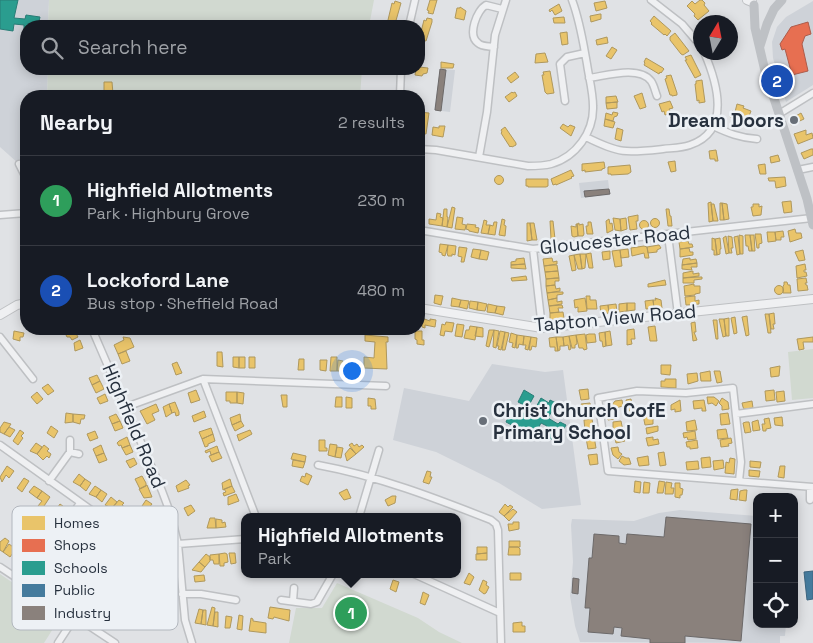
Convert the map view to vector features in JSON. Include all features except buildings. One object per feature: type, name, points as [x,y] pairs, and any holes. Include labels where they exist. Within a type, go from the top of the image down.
[{"type":"main road","points":[[751,2],[764,10],[782,3]]},
{"type":"main road","points":[[751,2],[765,71],[798,170],[812,222]]},
{"type":"main road","points":[[760,46],[767,24],[782,3]]},
{"type":"street","points":[[411,20],[416,0]]},
{"type":"street","points":[[479,157],[487,112],[494,47],[502,9],[506,0]]},
{"type":"street","points":[[425,149],[528,166],[551,164],[570,154],[586,137],[590,129],[594,107],[579,20],[572,0]]},
{"type":"street","points":[[651,0],[682,24],[693,37]]},
{"type":"street","points":[[494,47],[481,45],[476,40],[474,34],[475,22],[480,10],[486,5],[502,9]]},
{"type":"street","points":[[565,101],[560,64],[566,57],[585,53]]},
{"type":"street","points":[[586,137],[608,148],[621,151],[634,152],[690,145],[707,134],[713,126],[718,110],[718,95],[708,60]]},
{"type":"street","points":[[589,78],[627,72],[640,74],[651,81],[657,96]]},
{"type":"street","points":[[400,90],[401,75]]},
{"type":"street","points":[[779,114],[813,93]]},
{"type":"street","points":[[713,126],[733,136],[757,139]]},
{"type":"street","points":[[798,170],[813,167]]},
{"type":"street","points":[[0,215],[20,213]]},
{"type":"street","name":"Gloucester Road","points":[[425,231],[533,249],[812,222]]},
{"type":"street","points":[[668,235],[678,314]]},
{"type":"street","points":[[533,249],[542,328]]},
{"type":"street","name":"Tapton View Road","points":[[425,309],[542,328],[813,299]]},
{"type":"street","points":[[0,315],[20,304]]},
{"type":"street","name":"Highfield Road","points":[[95,335],[168,506]]},
{"type":"street","points":[[0,337],[33,379]]},
{"type":"street","points":[[126,407],[203,379],[386,386]]},
{"type":"street","points":[[203,379],[254,513]]},
{"type":"street","points":[[739,481],[741,462],[733,388],[686,393],[637,391],[598,398],[608,471],[812,487],[810,500]]},
{"type":"street","points":[[736,414],[813,404]]},
{"type":"street","points":[[49,481],[70,452],[70,440]]},
{"type":"street","points":[[0,445],[84,506]]},
{"type":"street","points":[[360,513],[379,450]]},
{"type":"street","points":[[70,452],[79,454]]},
{"type":"street","points":[[318,465],[372,478],[444,502],[491,520],[496,524],[498,530],[501,643]]},
{"type":"street","points":[[178,544],[241,539]]},
{"type":"street","name":"Highfield Road","points":[[178,544],[185,620],[192,643]]},
{"type":"street","points":[[0,567],[12,575]]},
{"type":"street","points":[[281,600],[311,604],[317,602],[331,578]]},
{"type":"street","points":[[423,578],[500,613]]},
{"type":"street","points":[[293,601],[294,588]]},
{"type":"street","points":[[182,594],[201,594],[236,600]]},
{"type":"street","points":[[58,643],[66,630]]},
{"type":"street","points":[[94,630],[114,643]]},
{"type":"shaded area","points":[[0,0],[49,0],[48,20],[20,20],[20,75],[48,75],[47,90],[20,90],[20,164],[0,147]]},
{"type":"shaded area","points":[[49,0],[374,0],[370,20],[48,20]]},
{"type":"shaded area","points":[[813,1],[813,85],[786,102],[773,58],[772,42],[777,27],[786,17]]},
{"type":"shaded area","points":[[440,69],[455,70],[450,112],[434,110]]},
{"type":"shaded area","points":[[48,75],[362,75],[360,90],[47,90]]},
{"type":"shaded area","points":[[608,180],[610,195],[581,198],[579,183]]},
{"type":"shaded area","points":[[813,349],[813,398],[792,400],[788,352]]},
{"type":"shaded area","name":"Christ Church CofE Primary School","points":[[492,364],[545,372],[563,370],[581,505],[542,509],[499,483],[436,452],[393,440],[404,388],[469,401]]},
{"type":"shaded area","points":[[680,510],[753,516],[753,628],[786,628],[785,636],[780,636],[780,643],[580,642],[570,596],[573,562],[572,519],[634,521],[659,513]]},
{"type":"shaded area","points":[[0,574],[12,582],[12,630],[52,630],[44,643],[0,643]]},
{"type":"shaded area","points":[[337,583],[418,618],[439,632],[462,643],[289,643],[296,608],[322,608]]},
{"type":"place","name":"Lockoford Lane","points":[[777,81]]},
{"type":"place","name":"Dream Doors","points":[[794,120]]},
{"type":"place","name":"Christ Church CofE Primary School","points":[[483,421]]},
{"type":"place","name":"Highfield Allotments","points":[[351,613]]}]
